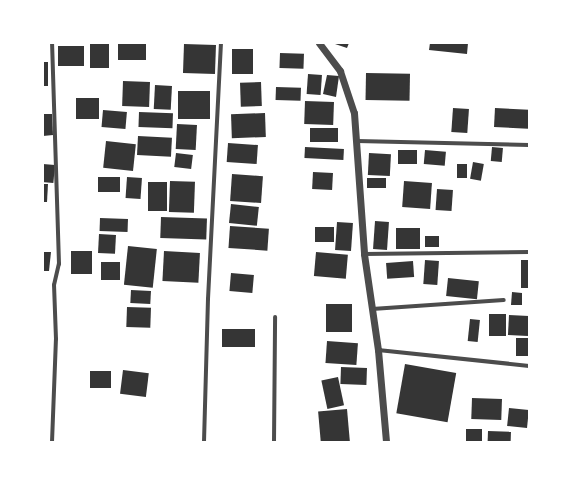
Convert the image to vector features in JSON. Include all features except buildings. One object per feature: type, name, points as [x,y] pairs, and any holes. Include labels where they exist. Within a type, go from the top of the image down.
[{"type":"street","points":[[52,43],[60,264],[54,286],[56,339],[52,442]]},
{"type":"street","points":[[204,442],[208,299],[221,43]]},
{"type":"street","points":[[318,43],[332,59],[346,84],[354,113],[364,254],[378,350],[386,442]]},
{"type":"street","points":[[357,141],[529,145]]},
{"type":"street","points":[[364,254],[529,252]]},
{"type":"street","points":[[371,309],[504,300]]},
{"type":"street","points":[[274,442],[275,317]]},
{"type":"street","points":[[378,350],[529,366]]}]
